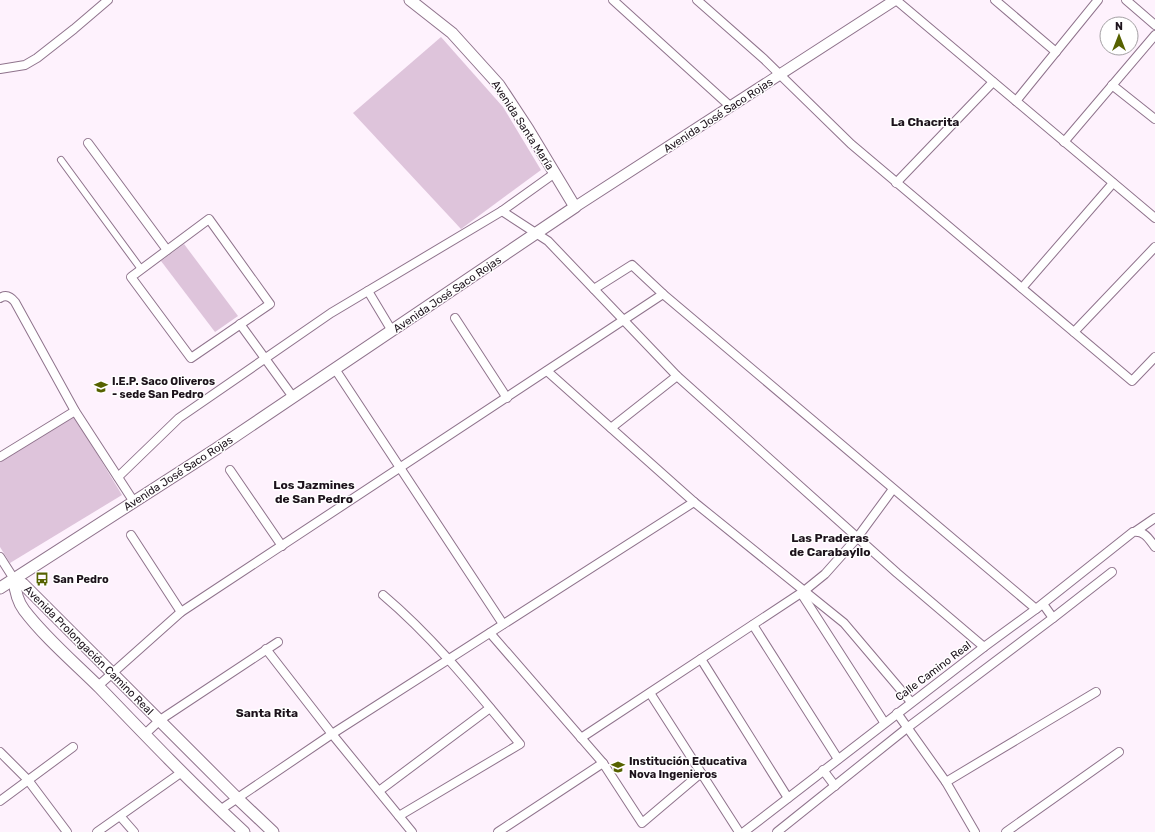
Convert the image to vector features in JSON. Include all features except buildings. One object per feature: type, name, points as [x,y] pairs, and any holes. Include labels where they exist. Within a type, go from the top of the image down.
[{"type":"main road","name":"Avenida Santa María","points":[[410,0],[452,33],[499,85],[528,129],[575,208]]},
{"type":"main road","name":"Avenida José Saco Rojas","points":[[0,588],[293,397],[575,208]]},
{"type":"main road","name":"Avenida Prolongación Camino Real","points":[[14,579],[23,584],[237,798],[273,832]]},
{"type":"main road","name":"Avenida Prolongación Camino Real","points":[[14,579],[16,595],[24,609],[46,635],[220,810],[244,832]]},
{"type":"street","points":[[0,69],[25,65],[37,58],[108,0]]},
{"type":"street","points":[[613,0],[731,106]]},
{"type":"street","points":[[697,0],[780,75],[851,144],[1132,381],[1155,357]]},
{"type":"street","points":[[896,0],[1155,218]]},
{"type":"street","name":"Avenida José Saco Rojas","points":[[575,208],[896,0]]},
{"type":"street","points":[[994,0],[1056,52]]},
{"type":"street","points":[[1016,101],[1098,0]]},
{"type":"street","points":[[1126,0],[1155,25]]},
{"type":"street","points":[[1064,142],[1155,35]]},
{"type":"street","points":[[896,183],[993,82]]},
{"type":"street","points":[[1112,85],[1155,119]]},
{"type":"street","points":[[88,143],[167,250]]},
{"type":"street","points":[[62,160],[141,269]]},
{"type":"street","points":[[118,477],[179,418],[331,313],[502,211],[555,173]]},
{"type":"street","points":[[1022,288],[1113,183]]},
{"type":"street","points":[[502,211],[548,241],[677,376],[857,538],[984,647]]},
{"type":"street","points":[[209,219],[270,304],[191,358],[131,277],[141,269],[209,219]]},
{"type":"street","points":[[1074,332],[1155,247]]},
{"type":"street","points":[[594,289],[632,265],[663,294],[1036,609]]},
{"type":"street","points":[[368,291],[392,331]]},
{"type":"street","points":[[98,686],[181,612],[663,294]]},
{"type":"street","points":[[0,298],[9,296],[15,302],[75,411],[134,502]]},
{"type":"street","points":[[455,318],[507,398]]},
{"type":"street","points":[[240,324],[293,397]]},
{"type":"street","points":[[335,369],[503,624]]},
{"type":"street","points":[[547,371],[694,502],[802,592],[844,623],[911,702]]},
{"type":"street","points":[[611,428],[677,376]]},
{"type":"street","points":[[0,457],[75,411]]},
{"type":"street","points":[[230,470],[282,546]]},
{"type":"street","points":[[581,738],[802,592],[825,574],[857,538],[893,489]]},
{"type":"street","points":[[220,810],[332,734],[694,502]]},
{"type":"street","name":"Calle Camino Real","points":[[744,832],[884,722],[1043,604],[1133,532],[1137,531],[1155,518]]},
{"type":"street","points":[[1137,531],[1144,534],[1155,546]]},
{"type":"street","points":[[131,535],[181,612]]},
{"type":"street","points":[[0,557],[14,579]]},
{"type":"street","points":[[777,832],[908,728],[1112,572]]},
{"type":"street","points":[[802,592],[884,722]]},
{"type":"street","points":[[382,595],[407,615],[449,659],[520,744],[399,816]]},
{"type":"street","points":[[1043,604],[1053,618]]},
{"type":"street","points":[[753,624],[838,759]]},
{"type":"street","points":[[490,633],[603,763],[642,823],[701,773]]},
{"type":"street","points":[[145,734],[160,720],[278,642]]},
{"type":"street","points":[[266,649],[332,734],[412,832]]},
{"type":"street","points":[[701,659],[788,798]]},
{"type":"street","points":[[946,782],[1096,692]]},
{"type":"street","points":[[650,693],[739,832]]},
{"type":"street","points":[[379,791],[490,708]]},
{"type":"street","points":[[897,713],[946,782],[975,832]]},
{"type":"street","points":[[0,801],[73,748]]},
{"type":"street","points":[[0,752],[28,780],[67,832]]},
{"type":"street","points":[[1006,832],[1119,752]]},
{"type":"street","points":[[498,832],[603,763]]},
{"type":"street","points":[[823,770],[835,786]]},
{"type":"street","points":[[97,832],[182,772]]},
{"type":"street","points":[[120,816],[134,832]]},
{"type":"shaded area","points":[[441,37],[503,107],[541,170],[461,229],[353,113]]},
{"type":"shaded area","points":[[184,244],[238,316],[215,332],[161,261]]},
{"type":"shaded area","points":[[74,416],[122,495],[10,563],[0,547],[0,461]]},
{"type":"place","name":"I.E.P. Saco Oliveros - sede San Pedro","points":[[101,387]]},
{"type":"place","name":"San Pedro","points":[[42,579]]},
{"type":"place","name":"Institución Educativa Nova Ingenieros","points":[[618,767]]},
{"type":"district","name":"La Chacrita","points":[[925,122]]},
{"type":"district","name":"Los Jazmines de San Pedro","points":[[314,492]]},
{"type":"district","name":"Las Praderas de Carabayllo","points":[[830,545]]},
{"type":"district","name":"Santa Rita","points":[[267,713]]}]
